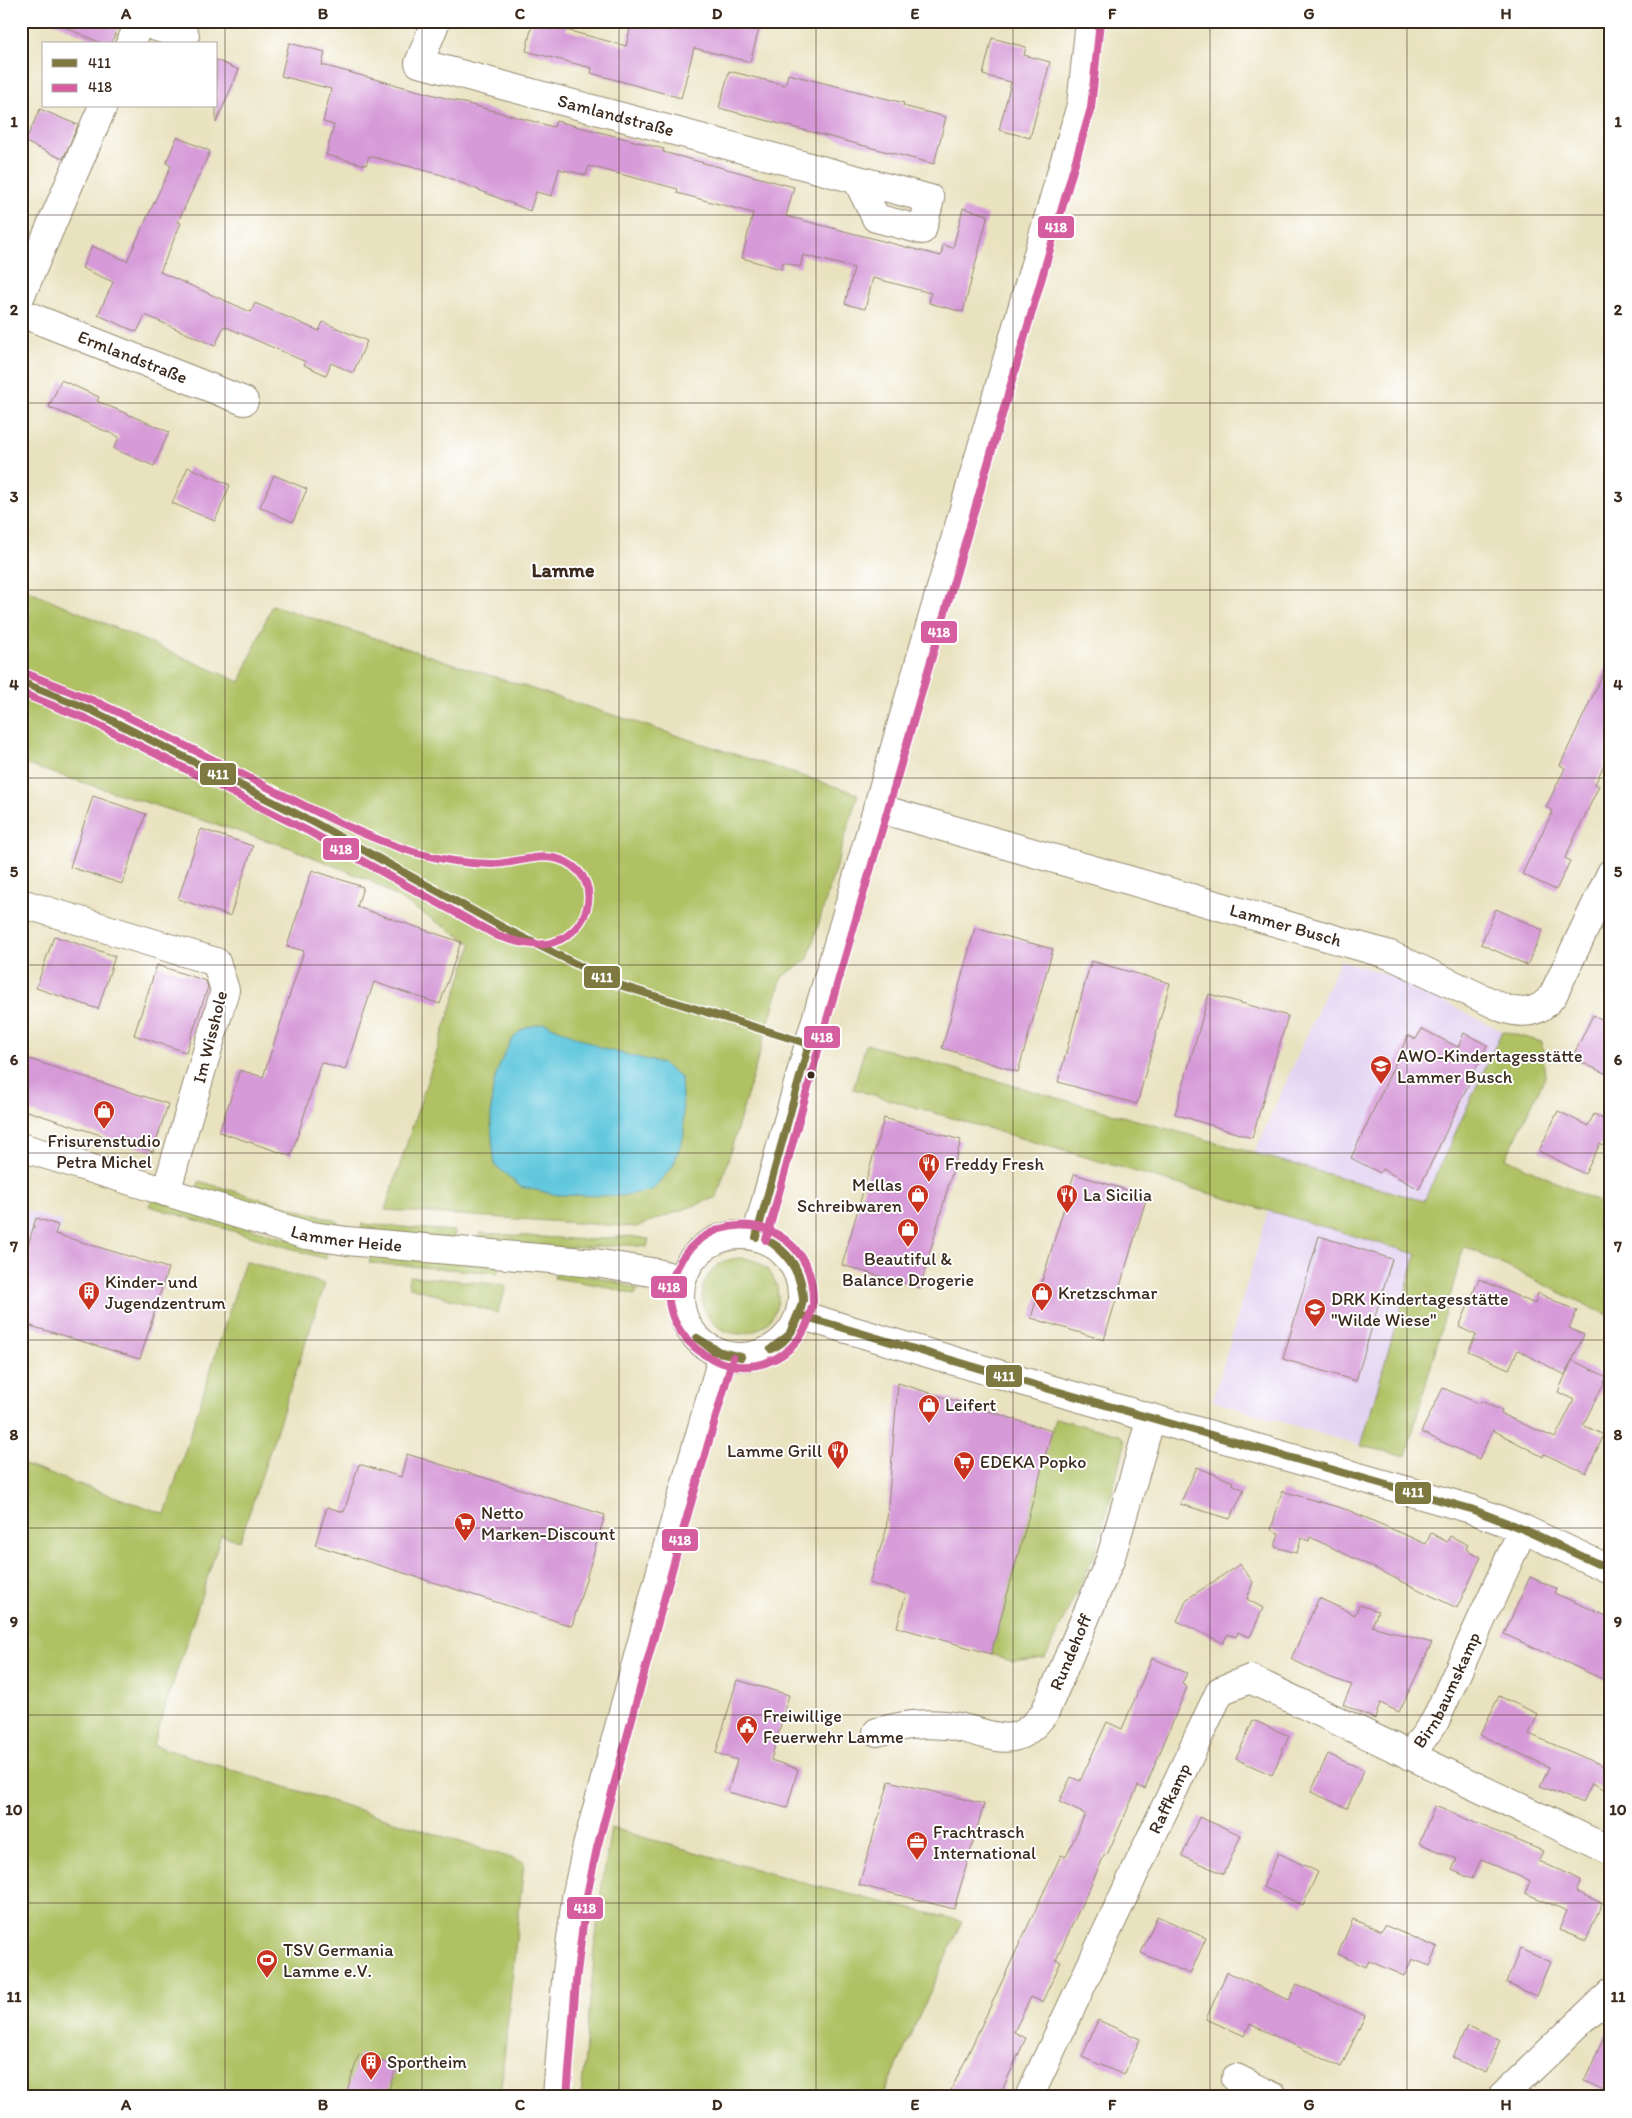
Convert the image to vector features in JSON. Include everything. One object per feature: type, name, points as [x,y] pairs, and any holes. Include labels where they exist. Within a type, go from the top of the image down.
[{"type":"street","name":"Samlandstraße","points":[[436,21],[419,63],[857,180]]},
{"type":"street","points":[[756,1237],[877,808],[1081,106],[1090,21]]},
{"type":"street","points":[[131,42],[140,22],[185,36]]},
{"type":"street","points":[[21,295],[102,108]]},
{"type":"street","name":"Ermlandstraße","points":[[21,313],[244,401]]},
{"type":"street","name":"Lammer Busch","points":[[877,808],[1390,955],[1503,1008],[1519,1013],[1545,1006],[1553,995],[1611,873]]},
{"type":"street","name":"Im Wisshole","points":[[21,902],[216,962],[225,990],[166,1192]]},
{"type":"street","name":"Lammer Heide","points":[[21,1147],[306,1235],[347,1241],[595,1262],[657,1273],[682,1280]]},
{"type":"street","points":[[734,1235],[756,1237],[779,1248],[796,1267],[803,1290],[800,1315],[789,1335],[770,1350],[750,1357],[723,1355],[702,1344],[688,1326],[680,1304],[682,1280],[694,1257],[714,1241],[734,1235]]},
{"type":"street","points":[[800,1315],[1150,1418],[1471,1509],[1523,1529],[1611,1570]]},
{"type":"street","points":[[557,2097],[566,1980],[576,1898],[587,1846],[665,1554],[723,1355]]},
{"type":"street","name":"Rundehoff","points":[[877,1732],[909,1723],[948,1725],[1007,1737],[1024,1735],[1036,1724],[1045,1712],[1110,1560],[1150,1418]]},
{"type":"street","name":"Birnbaumskamp","points":[[1523,1529],[1435,1721],[1410,1756],[1611,1851]]},
{"type":"street","name":"Raffkamp","points":[[1029,2097],[1220,1691],[1250,1679],[1410,1756]]},
{"type":"street","points":[[1502,2097],[1611,1992]]},
{"type":"street","points":[[1236,2078],[1274,2097]]},
{"type":"shaded area","name":"AWO-Kindertagesstätte Lammer Busch","points":[[1340,960],[1393,976],[1502,1031],[1424,1201],[1254,1154]]},
{"type":"shaded area","points":[[21,1209],[63,1222],[21,1354]]},
{"type":"shaded area","name":"DRK Kindertagesstätte \"Wilde Wiese\"","points":[[1268,1211],[1417,1254],[1361,1446],[1213,1401]]},
{"type":"green space","points":[[21,587],[240,682],[272,605],[858,794],[808,959],[782,977],[717,1197],[636,1227],[385,1210],[472,944],[371,881],[291,848],[21,763]]},
{"type":"green space","points":[[1502,1031],[1542,1042],[1545,1077],[1506,1158],[1611,1208],[1611,1317],[1464,1246],[1406,1456],[1361,1446],[1416,1254],[853,1089],[866,1044],[1424,1201]]},
{"type":"green space","points":[[199,1181],[338,1221],[338,1229],[313,1225],[197,1190]]},
{"type":"green space","points":[[152,1199],[327,1251],[326,1259],[149,1206]]},
{"type":"green space","points":[[362,1224],[455,1231],[454,1239],[361,1231]]},
{"type":"green space","points":[[480,1233],[588,1240],[629,1236],[649,1239],[647,1247],[629,1245],[569,1248],[479,1240]]},
{"type":"green space","points":[[371,1254],[499,1265],[498,1273],[369,1263]]},
{"type":"green space","points":[[740,1258],[755,1261],[767,1269],[775,1281],[778,1296],[775,1311],[767,1323],[755,1331],[740,1334],[725,1331],[713,1323],[705,1311],[702,1296],[705,1281],[713,1269],[725,1261]]},
{"type":"green space","name":"TSV Germania Lamme e.V.","points":[[245,1261],[325,1284],[240,1541],[221,1535],[153,1745],[524,1862],[500,2097],[21,2097],[21,1464],[165,1514]]},
{"type":"green space","points":[[557,1270],[598,1277],[638,1289],[635,1295],[598,1285],[554,1278]]},
{"type":"green space","points":[[410,1276],[505,1285],[506,1289],[497,1313],[410,1287],[408,1283]]},
{"type":"green space","points":[[1055,1418],[1120,1435],[1124,1439],[1125,1445],[1095,1554],[1045,1658],[1013,1662],[991,1654]]},
{"type":"green space","points":[[611,1828],[811,1885],[962,1921],[883,2097],[581,2097],[599,1905]]},
{"type":"water","points":[[545,1023],[604,1049],[661,1063],[681,1077],[684,1135],[673,1166],[652,1190],[620,1196],[558,1195],[521,1187],[495,1165],[491,1106],[495,1078],[514,1037],[523,1029]]},
{"type":"building","points":[[51,21],[121,21],[112,42],[98,42]]},
{"type":"building","points":[[533,21],[568,21],[566,30],[626,46],[632,21],[728,21],[759,29],[750,62],[694,48],[681,98],[591,73],[592,68],[526,51]]},
{"type":"building","points":[[992,38],[1026,47],[1024,55],[1050,62],[1030,138],[999,130],[1011,82],[983,75]]},
{"type":"building","points":[[289,43],[325,52],[322,65],[554,127],[556,121],[619,137],[664,149],[663,152],[794,187],[786,216],[941,256],[943,245],[953,248],[963,208],[988,215],[963,312],[929,303],[931,293],[873,278],[865,309],[845,304],[854,268],[803,255],[800,267],[783,262],[781,269],[742,258],[753,213],[677,193],[678,189],[589,166],[586,175],[559,169],[552,196],[536,192],[530,211],[442,175],[369,156],[366,165],[326,155],[334,125],[323,122],[331,89],[281,76]]},
{"type":"building","points":[[218,61],[239,70],[216,123],[216,108],[218,108]]},
{"type":"building","points":[[729,71],[785,85],[788,74],[904,103],[903,106],[946,117],[934,164],[719,108]]},
{"type":"building","points":[[40,109],[78,125],[63,159],[25,142]]},
{"type":"building","points":[[177,137],[210,151],[178,222],[181,223],[160,272],[251,312],[255,303],[319,331],[323,322],[367,341],[353,373],[331,363],[326,375],[304,365],[306,362],[224,326],[215,346],[145,315],[137,332],[98,315],[113,282],[82,268],[92,246],[127,261],[171,166],[166,163]]},
{"type":"building","points":[[61,380],[99,397],[97,401],[169,432],[154,466],[114,449],[119,437],[49,407]]},
{"type":"building","points":[[188,467],[230,485],[215,521],[172,503]]},
{"type":"building","points":[[274,475],[307,489],[293,522],[260,507]]},
{"type":"building","points":[[1611,657],[1611,750],[1595,784],[1599,786],[1565,858],[1570,861],[1556,890],[1522,874],[1553,811],[1546,807],[1565,768],[1560,765]]},
{"type":"building","points":[[93,796],[146,814],[122,884],[70,867]]},
{"type":"building","points":[[201,829],[253,846],[230,916],[178,899]]},
{"type":"building","points":[[312,870],[363,887],[357,907],[461,942],[440,1004],[374,982],[345,1070],[321,1062],[291,1156],[219,1132],[240,1070],[263,1077],[304,951],[287,946]]},
{"type":"building","points":[[1496,909],[1543,930],[1527,965],[1481,944]]},
{"type":"building","points":[[975,928],[1053,949],[1018,1072],[942,1048]]},
{"type":"building","points":[[54,936],[115,956],[98,1009],[36,988]]},
{"type":"building","points":[[1091,961],[1170,983],[1137,1104],[1058,1082]]},
{"type":"building","points":[[157,965],[206,981],[208,987],[186,1052],[134,1035]]},
{"type":"building","points":[[1209,994],[1288,1016],[1252,1138],[1175,1114]]},
{"type":"building","points":[[1593,1015],[1611,1024],[1611,1076],[1572,1058]]},
{"type":"building","points":[[1422,1029],[1458,1047],[1464,1033],[1487,1045],[1419,1189],[1382,1169],[1380,1173],[1351,1158],[1408,1036],[1416,1039]]},
{"type":"building","points":[[29,1059],[168,1104],[153,1152],[21,1109],[21,1088]]},
{"type":"building","points":[[1558,1111],[1588,1126],[1594,1114],[1611,1123],[1611,1150],[1600,1144],[1585,1174],[1539,1151]]},
{"type":"building","points":[[884,1118],[961,1140],[920,1288],[842,1265]]},
{"type":"building","points":[[1074,1174],[1147,1196],[1104,1340],[1031,1318]]},
{"type":"building","points":[[36,1218],[58,1225],[55,1234],[168,1268],[140,1359],[21,1323],[21,1269]]},
{"type":"building","points":[[1319,1236],[1392,1259],[1356,1381],[1283,1359]]},
{"type":"building","points":[[1479,1279],[1535,1304],[1538,1293],[1577,1311],[1569,1328],[1584,1335],[1565,1375],[1518,1350],[1509,1369],[1468,1351],[1476,1335],[1459,1327]]},
{"type":"building","points":[[1572,1360],[1607,1377],[1583,1425],[1604,1435],[1586,1473],[1544,1454],[1543,1457],[1493,1430],[1479,1459],[1421,1432],[1443,1388],[1480,1404],[1481,1401],[1502,1411],[1501,1414],[1555,1438],[1574,1400],[1558,1392]]},
{"type":"building","name":"EDEKA Popko","points":[[898,1383],[1052,1431],[991,1654],[897,1627],[906,1594],[869,1583],[886,1531]]},
{"type":"building","points":[[407,1454],[605,1515],[572,1626],[315,1545],[327,1507],[344,1512],[359,1464],[401,1477]]},
{"type":"building","points":[[1197,1467],[1233,1482],[1232,1484],[1244,1490],[1230,1519],[1180,1504]]},
{"type":"building","points":[[1282,1491],[1348,1510],[1426,1544],[1431,1533],[1447,1542],[1450,1536],[1468,1545],[1466,1549],[1481,1557],[1457,1608],[1310,1537],[1309,1541],[1301,1538],[1297,1553],[1275,1547],[1279,1533],[1271,1530]]},
{"type":"building","points":[[1240,1564],[1253,1582],[1247,1599],[1263,1608],[1250,1637],[1238,1632],[1236,1637],[1228,1634],[1223,1643],[1177,1621],[1187,1599]]},
{"type":"building","points":[[1530,1577],[1556,1588],[1554,1593],[1611,1618],[1611,1683],[1504,1634]]},
{"type":"building","points":[[1319,1598],[1355,1615],[1359,1605],[1378,1611],[1372,1626],[1432,1643],[1399,1712],[1380,1703],[1375,1719],[1343,1704],[1352,1685],[1326,1676],[1291,1659]]},
{"type":"building","points":[[1152,1658],[1187,1673],[1182,1684],[1187,1687],[1145,1789],[1138,1786],[1107,1855],[1105,1854],[1056,1960],[1061,1962],[1042,2002],[1031,1997],[1014,2032],[1026,2038],[999,2097],[948,2097],[1061,1855],[1066,1857],[1085,1814],[1059,1802],[1071,1777],[1080,1781],[1107,1722],[1122,1729]]},
{"type":"building","name":"Freiwillige Feuerwehr Lamme","points":[[737,1680],[789,1695],[771,1760],[798,1769],[787,1808],[728,1792],[737,1760],[716,1753]]},
{"type":"building","points":[[1499,1696],[1538,1714],[1529,1734],[1611,1769],[1611,1792],[1592,1783],[1583,1803],[1540,1786],[1549,1767],[1480,1735]]},
{"type":"building","points":[[1253,1720],[1289,1736],[1272,1775],[1236,1759]]},
{"type":"building","points":[[1328,1754],[1364,1770],[1347,1808],[1311,1792]]},
{"type":"building","name":"Frachtrasch International","points":[[889,1781],[984,1804],[954,1909],[859,1885]]},
{"type":"building","points":[[1435,1806],[1543,1851],[1539,1861],[1581,1880],[1576,1892],[1602,1903],[1586,1941],[1559,1930],[1567,1911],[1525,1893],[1530,1881],[1481,1860],[1472,1879],[1452,1870],[1457,1859],[1419,1843]]},
{"type":"building","points":[[1199,1817],[1241,1835],[1224,1874],[1182,1856]]},
{"type":"building","points":[[1278,1853],[1318,1872],[1303,1905],[1263,1887]]},
{"type":"building","points":[[1157,1916],[1206,1938],[1190,1974],[1141,1953]]},
{"type":"building","points":[[1353,1919],[1381,1931],[1384,1925],[1438,1948],[1430,1966],[1412,1959],[1404,1976],[1369,1961],[1366,1967],[1338,1954]]},
{"type":"building","points":[[1520,1949],[1550,1962],[1536,1996],[1506,1983]]},
{"type":"building","points":[[1227,1972],[1289,2000],[1297,1984],[1365,2016],[1341,2067],[1250,2024],[1245,2036],[1206,2019]]},
{"type":"building","points":[[1098,2020],[1140,2039],[1124,2075],[1082,2057]]},
{"type":"building","points":[[1611,2021],[1611,2094],[1584,2082]]},
{"type":"building","points":[[1467,2026],[1500,2040],[1486,2073],[1453,2058]]},
{"type":"building","name":"Sportheim","points":[[359,2054],[397,2066],[386,2097],[345,2097]]},
{"type":"transit line","name":"418","points":[[766,1240],[819,1047],[1091,108],[1100,22]]},
{"type":"transit line","name":"418","points":[[25,673],[94,701]]},
{"type":"transit line","name":"411","points":[[21,682],[93,711],[315,823],[502,927],[616,984],[809,1044]]},
{"type":"transit line","name":"418","points":[[21,693],[87,719]]},
{"type":"transit line","name":"418","points":[[91,721],[310,832],[498,936],[528,944],[546,944],[560,940],[572,932],[581,921],[587,909],[586,883],[579,871],[566,862],[548,857],[539,857],[492,864],[472,863],[432,857],[394,846],[319,813],[99,703]]},
{"type":"transit line","name":"411","points":[[756,1237],[809,1044]]},
{"type":"transit line","name":"418","points":[[812,1307],[804,1330],[791,1347],[775,1359],[756,1365],[736,1366],[716,1360],[697,1349],[681,1332],[671,1312],[669,1289],[677,1268],[688,1250],[703,1237],[721,1229],[740,1226],[760,1228],[778,1235],[794,1247],[810,1274],[813,1302]]},
{"type":"transit line","name":"411","points":[[772,1243],[786,1254],[795,1267],[803,1291],[803,1300]]},
{"type":"transit line","name":"411","points":[[772,1243],[790,1261],[798,1275],[803,1300]]},
{"type":"transit line","name":"411","points":[[771,1349],[789,1335],[802,1304]]},
{"type":"transit line","name":"411","points":[[771,1349],[783,1342],[792,1331],[802,1304]]},
{"type":"transit line","name":"411","points":[[800,1315],[1035,1385],[1471,1509],[1523,1529],[1611,1570]]},
{"type":"transit line","name":"411","points":[[697,1338],[718,1351],[741,1357]]},
{"type":"transit line","name":"411","points":[[697,1338],[714,1351],[741,1357]]},
{"type":"transit line","name":"418","points":[[567,2097],[576,1981],[586,1900],[597,1848],[678,1548],[733,1358]]},
{"type":"place","name":"AWO-Kindertagesstätte Lammer Busch","points":[[1381,1085]]},
{"type":"place","name":"Frisurenstudio Petra Michel","points":[[104,1130]]},
{"type":"place","name":"Freddy Fresh","points":[[929,1183]]},
{"type":"place","name":"Mellas Schreibwaren","points":[[918,1214]]},
{"type":"place","name":"La Sicilia","points":[[1067,1214]]},
{"type":"place","name":"Beautiful & Balance Drogerie","points":[[908,1248]]},
{"type":"place","name":"Kinder- und Jugendzentrum","points":[[89,1311]]},
{"type":"place","name":"Kretzschmar","points":[[1042,1312]]},
{"type":"place","name":"DRK Kindertagesstätte \"Wilde Wiese\"","points":[[1315,1328]]},
{"type":"place","name":"Leifert","points":[[929,1424]]},
{"type":"place","name":"Lamme Grill","points":[[838,1470]]},
{"type":"place","name":"EDEKA Popko","points":[[964,1481]]},
{"type":"place","name":"Netto Marken-Discount","points":[[465,1542]]},
{"type":"place","name":"Freiwillige Feuerwehr Lamme","points":[[747,1745]]},
{"type":"place","name":"Frachtrasch International","points":[[917,1861]]},
{"type":"place","name":"TSV Germania Lamme e.V.","points":[[267,1979]]},
{"type":"place","name":"Sportheim","points":[[371,2081]]},
{"type":"district","name":"Lamme","points":[[563,570]]}]
